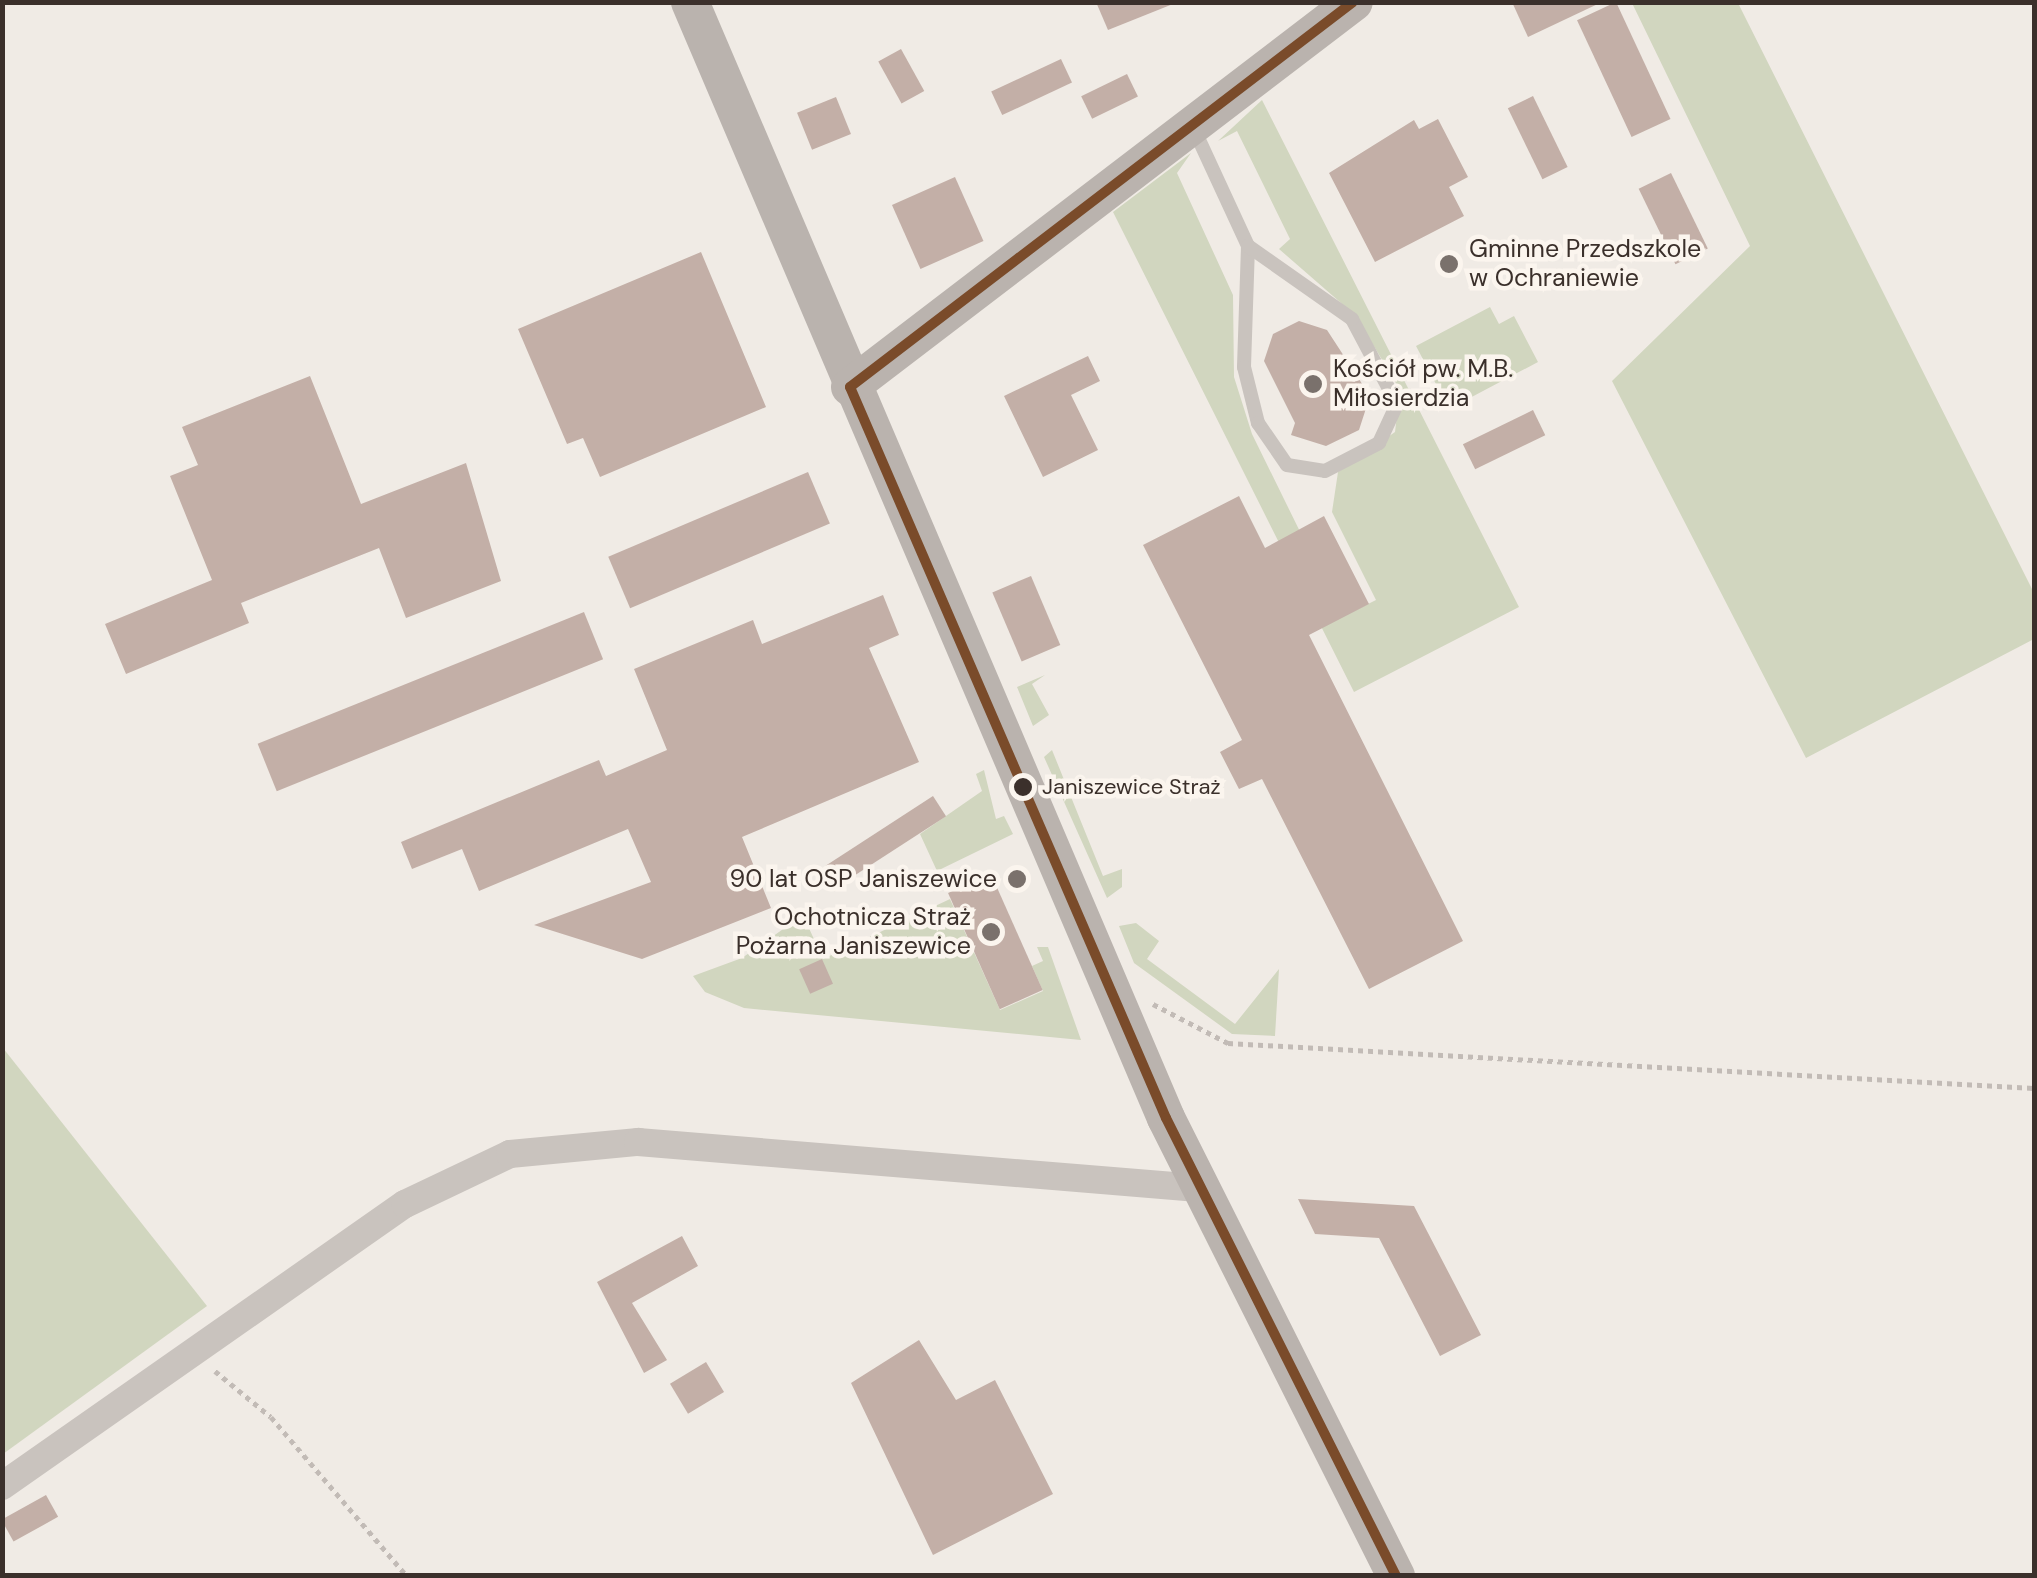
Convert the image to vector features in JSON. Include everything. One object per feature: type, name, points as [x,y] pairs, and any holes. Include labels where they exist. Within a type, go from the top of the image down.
[{"type":"street","points":[[690,2],[850,387],[1116,1006],[1198,1188],[1396,1576]]},
{"type":"street","points":[[850,387],[1354,2]]},
{"type":"street","points":[[2,1486],[405,1204],[510,1154],[638,1142],[1198,1188]]},
{"type":"lane","points":[[1193,126],[1248,246],[1244,367],[1258,423],[1287,465],[1325,471],[1379,443],[1397,404],[1352,319],[1248,246]]},
{"type":"path","points":[[1116,1006],[1140,997],[1228,1043],[2034,1088]]},
{"type":"path","points":[[193,1352],[271,1417],[407,1576]]},
{"type":"green space","points":[[1632,3],[1738,3],[2034,593],[2034,639],[1806,758],[1612,381],[1750,246]]},
{"type":"green space","points":[[1262,100],[1519,607],[1354,692],[1113,212],[1191,153],[1177,173],[1233,295],[1234,377],[1252,434],[1342,617],[1376,600],[1332,512],[1338,472],[1395,432],[1400,390],[1356,316],[1279,249],[1290,239],[1237,131],[1218,141]]},
{"type":"green space","points":[[1490,307],[1499,324],[1514,316],[1538,362],[1449,409],[1416,346]]},
{"type":"green space","points":[[1045,675],[1032,684],[1049,715],[1033,726],[1017,687]]},
{"type":"green space","points":[[1052,750],[1103,876],[1122,869],[1122,887],[1107,898],[1044,757]]},
{"type":"green space","points":[[984,770],[996,819],[1004,816],[1013,834],[937,871],[920,834],[982,791],[976,774]]},
{"type":"green space","points":[[950,899],[1000,1010],[1043,991],[1032,966],[1043,961],[1037,947],[1048,947],[1081,1040],[744,1008],[705,992],[693,976],[742,958],[803,915],[823,959]]},
{"type":"green space","points":[[1136,923],[1159,941],[1147,959],[1235,1024],[1279,969],[1275,1036],[1232,1034],[1134,963],[1119,926]]},
{"type":"green space","points":[[3,1048],[207,1306],[2,1454]]},
{"type":"building","points":[[1096,2],[1173,2],[1173,4],[1108,30]]},
{"type":"building","points":[[1512,2],[1602,2],[1528,37]]},
{"type":"building","points":[[1616,2],[1671,119],[1632,137],[1577,20]]},
{"type":"building","points":[[901,49],[924,91],[902,104],[878,62]]},
{"type":"building","points":[[1061,59],[1072,83],[1002,115],[991,92]]},
{"type":"building","points":[[1127,74],[1138,96],[1092,119],[1081,96]]},
{"type":"building","points":[[1533,96],[1568,167],[1542,179],[1508,108]]},
{"type":"building","points":[[836,97],[851,134],[812,150],[797,113]]},
{"type":"building","points":[[1438,119],[1468,177],[1449,187],[1464,216],[1375,262],[1329,173],[1414,120],[1419,129]]},
{"type":"building","points":[[1671,173],[1708,248],[1675,264],[1639,189]]},
{"type":"building","points":[[955,177],[983,241],[920,269],[892,205]]},
{"type":"building","points":[[701,252],[766,407],[600,477],[583,438],[567,444],[518,329]]},
{"type":"building","name":"Kościół pw. M.B. Miłosierdzia","points":[[1299,321],[1327,330],[1370,396],[1359,430],[1326,446],[1291,435],[1295,423],[1264,361],[1273,334]]},
{"type":"building","points":[[1088,356],[1100,381],[1071,395],[1098,450],[1043,477],[1004,396]]},
{"type":"building","points":[[310,376],[361,504],[466,463],[501,581],[406,618],[379,548],[241,603],[249,623],[126,674],[105,624],[212,580],[170,476],[198,465],[182,427]]},
{"type":"building","points":[[1533,410],[1545,435],[1475,469],[1463,444]]},
{"type":"building","points":[[808,472],[830,524],[630,608],[608,557]]},
{"type":"building","points":[[1239,496],[1265,548],[1324,516],[1369,604],[1309,635],[1463,941],[1369,989],[1262,779],[1239,789],[1220,752],[1242,740],[1143,545]]},
{"type":"building","points":[[1031,576],[1060,645],[1022,661],[992,592]]},
{"type":"building","points":[[883,595],[899,635],[869,648],[919,762],[742,837],[771,908],[642,959],[534,925],[651,882],[628,829],[479,891],[462,849],[412,869],[401,842],[599,760],[606,776],[667,750],[634,669],[753,620],[762,644]]},
{"type":"building","points":[[584,612],[603,659],[277,791],[258,744]]},
{"type":"building","points":[[933,796],[946,816],[839,886],[826,866]]},
{"type":"building","name":"Ochotnicza Straż Pożarna Janiszewice","points":[[991,874],[1043,990],[1000,1009],[948,893]]},
{"type":"building","points":[[822,959],[833,984],[810,994],[799,969]]},
{"type":"building","points":[[1298,1199],[1414,1206],[1481,1335],[1440,1356],[1379,1238],[1315,1234]]},
{"type":"building","points":[[682,1236],[698,1266],[632,1303],[667,1360],[644,1373],[597,1282]]},
{"type":"building","points":[[919,1340],[956,1400],[995,1380],[1053,1494],[933,1555],[851,1383]]},
{"type":"building","points":[[706,1362],[724,1392],[688,1414],[670,1384]]},
{"type":"building","points":[[46,1495],[58,1517],[14,1542],[2,1519]]},
{"type":"transit line","points":[[850,387],[1353,2]]},
{"type":"transit line","points":[[850,387],[1166,1118],[1396,1576]]},
{"type":"place","name":"Gminne Przedszkole w Ochraniewie","points":[[1449,264]]},
{"type":"place","name":"Kościół pw. M.B. Miłosierdzia","points":[[1313,384]]},
{"type":"place","name":"Janiszewice Straż","points":[[1023,787]]},
{"type":"place","name":"90 lat OSP Janiszewice","points":[[1017,879]]},
{"type":"place","name":"Ochotnicza Straż Pożarna Janiszewice","points":[[991,932]]}]
